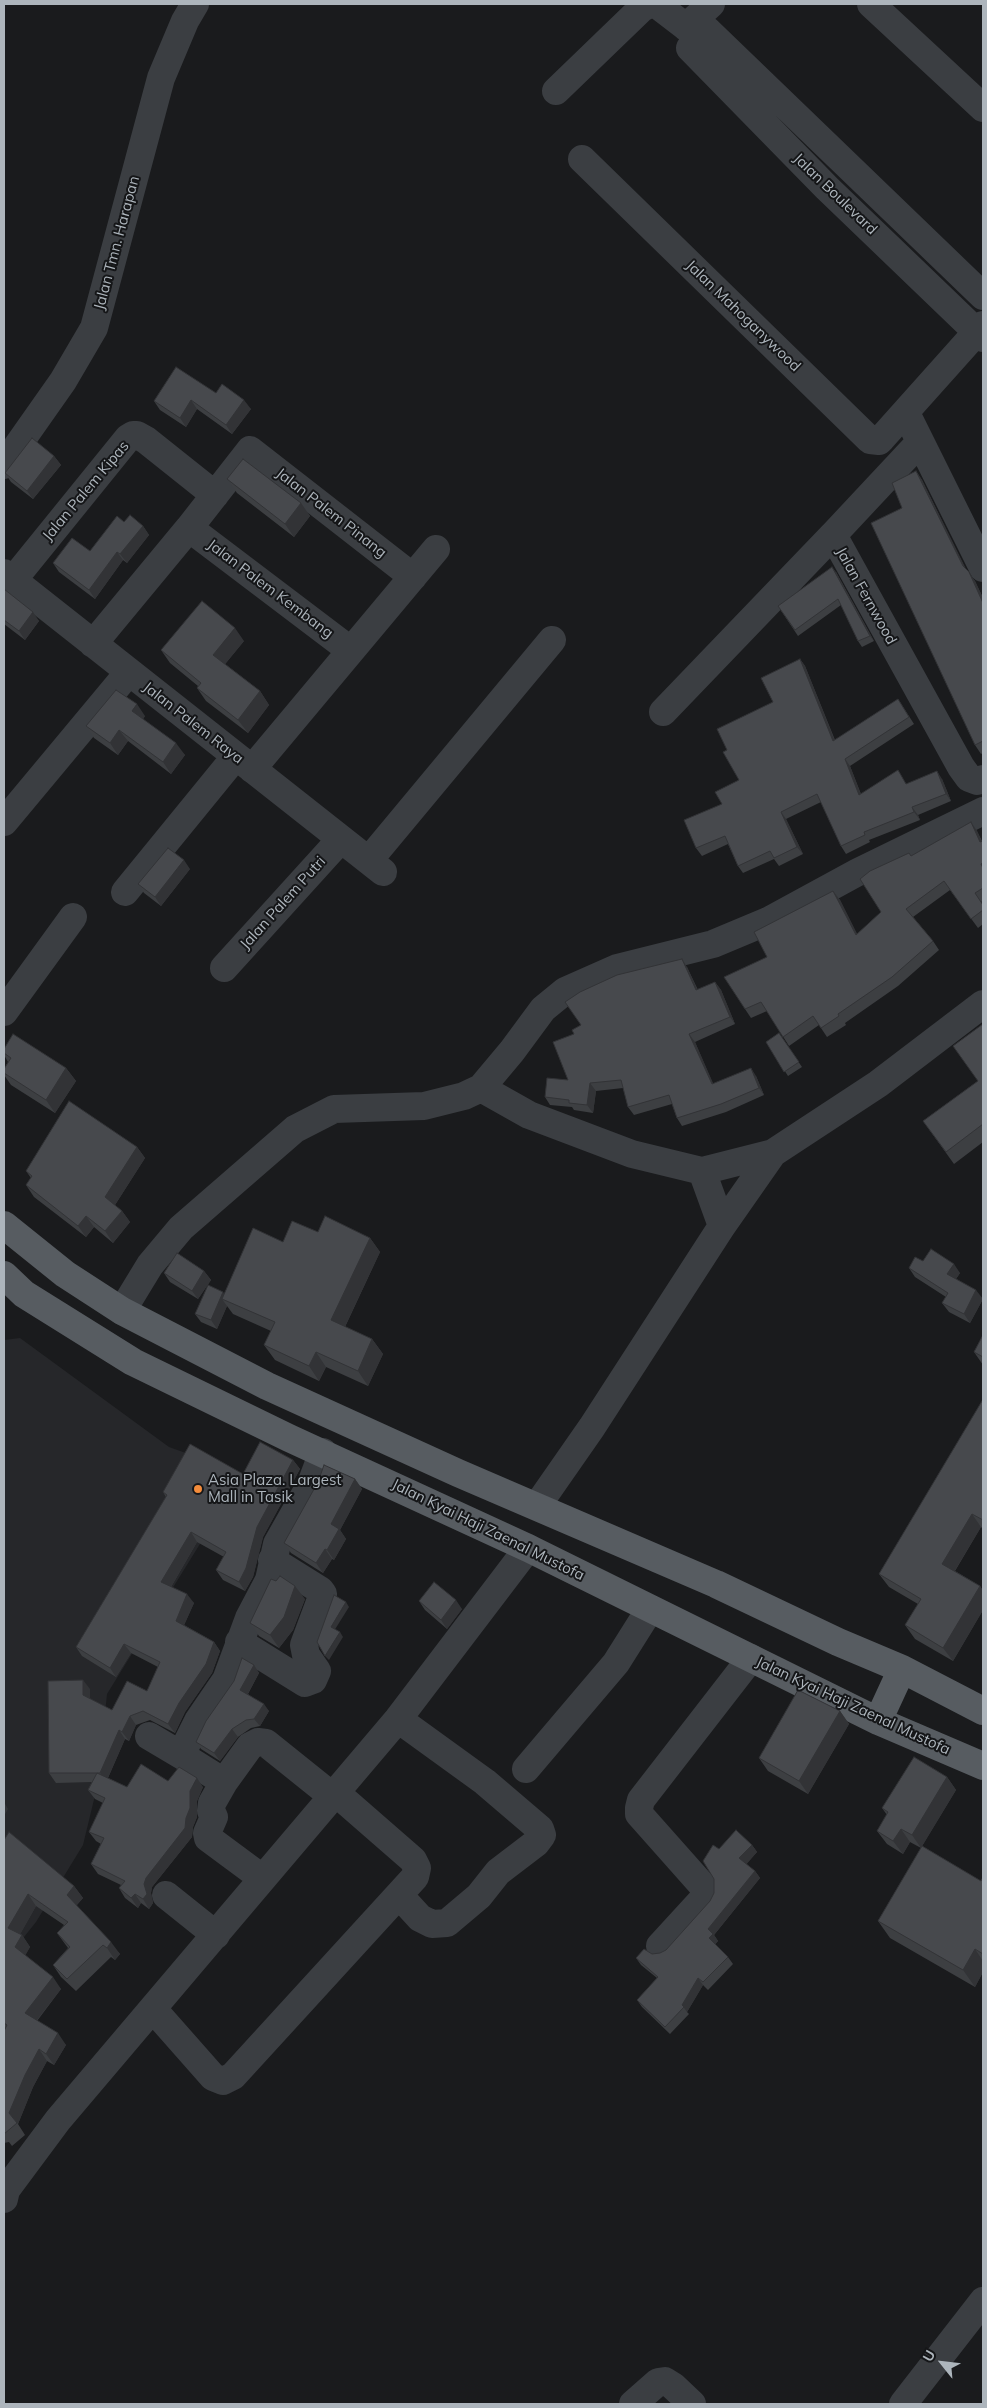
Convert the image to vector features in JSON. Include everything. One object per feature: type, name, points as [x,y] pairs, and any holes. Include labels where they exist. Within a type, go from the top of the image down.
[{"type":"main road","points":[[10,1240],[122,1311],[267,1386],[716,1584],[830,1638],[902,1669],[983,1711]]},
{"type":"main road","name":"Jalan Kyai Haji Zaenal Mustofa","points":[[4,1275],[24,1294],[133,1362],[289,1438],[528,1548],[878,1721],[983,1766]]},
{"type":"main road","points":[[289,1438],[313,1407]]},
{"type":"main road","points":[[878,1721],[902,1669]]},
{"type":"street","name":"Jalan Tmn. Harapan","points":[[4,466],[63,381],[94,328],[161,78],[174,44],[195,4]]},
{"type":"street","points":[[556,91],[642,8],[650,4]]},
{"type":"street","points":[[656,4],[699,27]]},
{"type":"street","points":[[871,4],[983,108]]},
{"type":"street","name":"Jalan Boulevard","points":[[699,27],[983,296]]},
{"type":"street","name":"Jalan Boulevard","points":[[699,27],[827,188],[981,332]]},
{"type":"street","name":"Jalan Mahoganywood","points":[[582,159],[870,440],[879,441],[906,413]]},
{"type":"street","points":[[981,332],[906,413],[983,568]]},
{"type":"street","name":"Jalan Palem Kipas","points":[[8,577],[128,438],[133,436],[137,435],[146,440],[215,495]]},
{"type":"street","points":[[833,536],[920,442]]},
{"type":"street","name":"Jalan Palem Pinang","points":[[215,495],[250,450],[412,577]]},
{"type":"street","points":[[93,644],[215,495]]},
{"type":"street","name":"Jalan Palem Kembang","points":[[189,528],[350,650]]},
{"type":"street","name":"Jalan Fernwood","points":[[663,712],[833,536],[960,767],[969,778],[983,779]]},
{"type":"street","points":[[125,892],[350,650],[436,549]]},
{"type":"street","name":"Jalan Palem Raya","points":[[8,577],[376,866],[552,640]]},
{"type":"street","points":[[4,822],[129,672]]},
{"type":"street","points":[[122,1311],[150,1265],[181,1228],[295,1129],[334,1109],[424,1106],[464,1096],[481,1088],[512,1051],[543,1009],[565,991],[617,968],[713,944],[768,921],[858,872],[983,812]]},
{"type":"street","name":"Jalan Palem Putri","points":[[224,968],[341,839]]},
{"type":"street","points":[[4,1012],[73,917]]},
{"type":"street","points":[[481,1088],[529,1115],[623,1151],[659,1162],[702,1171],[773,1153],[878,1084],[983,1004]]},
{"type":"street","points":[[537,1506],[592,1427],[722,1226],[773,1153]]},
{"type":"street","points":[[702,1171],[722,1226]]},
{"type":"street","points":[[181,1755],[198,1721],[226,1680],[239,1642],[269,1580],[277,1544],[311,1484],[323,1452]]},
{"type":"street","points":[[5,2194],[58,2120],[398,1719],[528,1548]]},
{"type":"street","points":[[239,1642],[306,1683],[313,1680],[317,1671],[306,1655],[304,1645],[323,1594],[320,1590],[272,1560]]},
{"type":"street","points":[[526,1769],[616,1663],[650,1609]]},
{"type":"street","points":[[660,1946],[704,1898],[705,1892],[702,1885],[639,1814],[638,1808],[641,1800],[751,1658]]},
{"type":"street","points":[[398,1719],[484,1782],[540,1829],[542,1835],[536,1843],[498,1872],[474,1900],[446,1922],[432,1924],[420,1918],[399,1895]]},
{"type":"street","points":[[149,1736],[224,1782]]},
{"type":"street","points":[[153,2009],[213,2077],[223,2081],[233,2076],[415,1877],[417,1868],[412,1860],[334,1794],[266,1743],[258,1742],[250,1746],[224,1782],[212,1803],[211,1811],[214,1817],[208,1838],[262,1878]]},
{"type":"street","points":[[166,1895],[216,1935]]},
{"type":"street","points":[[903,2404],[983,2301]]},
{"type":"street","points":[[633,2404],[658,2382],[665,2381],[692,2404]]},
{"type":"shaded area","points":[[20,1338],[169,1447],[250,1476],[208,1531],[107,1694],[98,1783],[83,1845],[36,1922],[4,1962],[4,1340]]},
{"type":"building","points":[[176,367],[216,393],[222,384],[244,400],[226,425],[191,400],[180,418],[154,401]]},
{"type":"building","points":[[32,438],[54,456],[27,491],[5,473]]},
{"type":"building","points":[[243,459],[301,503],[285,524],[227,479]]},
{"type":"building","points":[[916,471],[963,566],[969,572],[983,603],[983,741],[975,745],[871,523],[902,508],[892,483]]},
{"type":"building","points":[[130,515],[143,526],[120,554],[117,552],[89,590],[53,563],[72,538],[90,551],[117,516],[124,522]]},
{"type":"building","points":[[832,567],[870,636],[858,641],[838,599],[795,630],[778,606]]},
{"type":"building","points":[[4,589],[33,612],[19,631],[4,620]]},
{"type":"building","points":[[202,601],[235,628],[213,655],[260,691],[238,720],[197,688],[201,683],[161,650]]},
{"type":"building","points":[[800,659],[833,741],[898,699],[909,717],[845,759],[859,795],[898,770],[906,784],[937,771],[946,794],[912,807],[914,812],[864,832],[865,835],[841,846],[817,794],[781,812],[797,847],[774,858],[770,851],[738,866],[725,836],[696,848],[684,820],[722,804],[715,792],[739,780],[723,752],[727,750],[717,729],[773,702],[761,678]]},
{"type":"building","points":[[116,690],[137,704],[132,711],[176,743],[163,762],[119,730],[110,743],[86,726]]},
{"type":"building","points":[[971,822],[980,842],[983,841],[983,863],[981,864],[983,868],[983,888],[975,893],[983,905],[983,910],[971,919],[944,881],[906,909],[933,941],[892,977],[821,1028],[813,1016],[783,1037],[761,1002],[745,1009],[724,977],[767,957],[754,932],[833,891],[856,935],[881,912],[860,879],[870,871],[909,853],[911,856]]},
{"type":"building","points":[[168,848],[184,860],[155,897],[138,884]]},
{"type":"building","points":[[682,959],[696,990],[715,982],[730,1017],[689,1034],[712,1084],[751,1068],[759,1088],[721,1104],[677,1118],[669,1095],[628,1107],[621,1080],[590,1083],[587,1105],[569,1103],[569,1100],[545,1097],[547,1078],[568,1080],[553,1042],[574,1034],[572,1030],[581,1025],[565,1002],[580,992],[617,975]]},
{"type":"building","points":[[983,1024],[983,1124],[946,1152],[923,1121],[978,1081],[953,1046]]},
{"type":"building","points":[[779,1033],[799,1062],[784,1072],[766,1042]]},
{"type":"building","points":[[13,1034],[66,1068],[46,1100],[4,1073],[4,1069],[11,1058],[4,1053],[4,1049]]},
{"type":"building","points":[[69,1101],[137,1147],[105,1197],[122,1211],[105,1231],[86,1216],[78,1226],[26,1185],[32,1176],[26,1171]]},
{"type":"building","points":[[325,1216],[370,1238],[331,1320],[372,1339],[358,1371],[316,1352],[309,1366],[264,1345],[275,1322],[222,1299],[253,1228],[283,1242],[292,1221],[318,1232]]},
{"type":"building","points":[[931,1249],[954,1264],[947,1274],[976,1290],[964,1314],[942,1303],[948,1293],[909,1268],[915,1257],[923,1261]]},
{"type":"building","points":[[177,1253],[204,1271],[192,1291],[164,1273]]},
{"type":"building","points":[[208,1285],[223,1292],[211,1320],[195,1314]]},
{"type":"building","points":[[983,1335],[983,1357],[974,1352]]},
{"type":"building","points":[[982,1401],[983,1520],[972,1514],[942,1564],[980,1586],[943,1648],[905,1625],[921,1599],[879,1574]]},
{"type":"building","points":[[260,1442],[293,1460],[257,1527],[246,1568],[239,1582],[216,1570],[226,1552],[191,1532],[161,1582],[187,1594],[176,1621],[214,1642],[206,1664],[179,1703],[168,1724],[143,1711],[130,1716],[122,1732],[119,1730],[100,1773],[49,1773],[48,1681],[83,1680],[83,1695],[112,1710],[127,1681],[147,1691],[160,1662],[124,1644],[110,1668],[76,1647],[167,1495],[163,1492],[190,1444],[243,1474]]},
{"type":"building","points":[[324,1465],[355,1479],[331,1524],[339,1529],[327,1550],[325,1549],[316,1563],[284,1543],[318,1482]]},
{"type":"building","points":[[280,1576],[295,1586],[284,1617],[270,1635],[250,1623],[271,1579],[276,1581]]},
{"type":"building","points":[[434,1582],[456,1600],[441,1620],[419,1601]]},
{"type":"building","points":[[334,1595],[346,1602],[331,1627],[340,1632],[325,1656],[317,1642]]},
{"type":"building","points":[[242,1658],[254,1665],[240,1690],[264,1704],[254,1719],[246,1720],[232,1729],[214,1753],[196,1742],[206,1721],[234,1681]]},
{"type":"building","points":[[798,1690],[840,1711],[799,1781],[759,1758]]},
{"type":"building","points":[[914,1757],[947,1777],[912,1835],[901,1829],[893,1841],[877,1831],[888,1812],[882,1808]]},
{"type":"building","points":[[141,1764],[168,1781],[179,1767],[197,1778],[190,1791],[190,1808],[185,1828],[146,1878],[144,1884],[147,1894],[143,1899],[135,1894],[131,1898],[119,1888],[125,1881],[91,1864],[104,1838],[89,1832],[105,1798],[88,1790],[97,1773],[127,1787]]},
{"type":"building","points":[[736,1830],[752,1845],[739,1858],[755,1871],[708,1929],[713,1934],[709,1938],[728,1957],[703,1982],[698,1978],[682,2005],[684,2007],[665,2027],[637,2000],[658,1977],[636,1958],[644,1949],[652,1954],[666,1950],[710,1901],[714,1893],[714,1879],[703,1861],[713,1845],[719,1849]]},
{"type":"building","points":[[9,1832],[74,1886],[67,1895],[111,1942],[107,1948],[103,1945],[67,1979],[53,1965],[70,1947],[57,1933],[68,1922],[28,1894],[8,1928],[22,1935],[15,1947],[53,1977],[25,2013],[58,2033],[46,2054],[39,2049],[25,2075],[9,2113],[17,2123],[4,2134],[4,2031],[7,2025],[4,2023],[4,1840]]},
{"type":"building","points":[[922,1846],[981,1881],[983,1877],[983,1954],[975,1949],[963,1970],[878,1921]]},
{"type":"place","name":"Asia Plaza. Largest Mall in Tasik","points":[[198,1489]]}]
